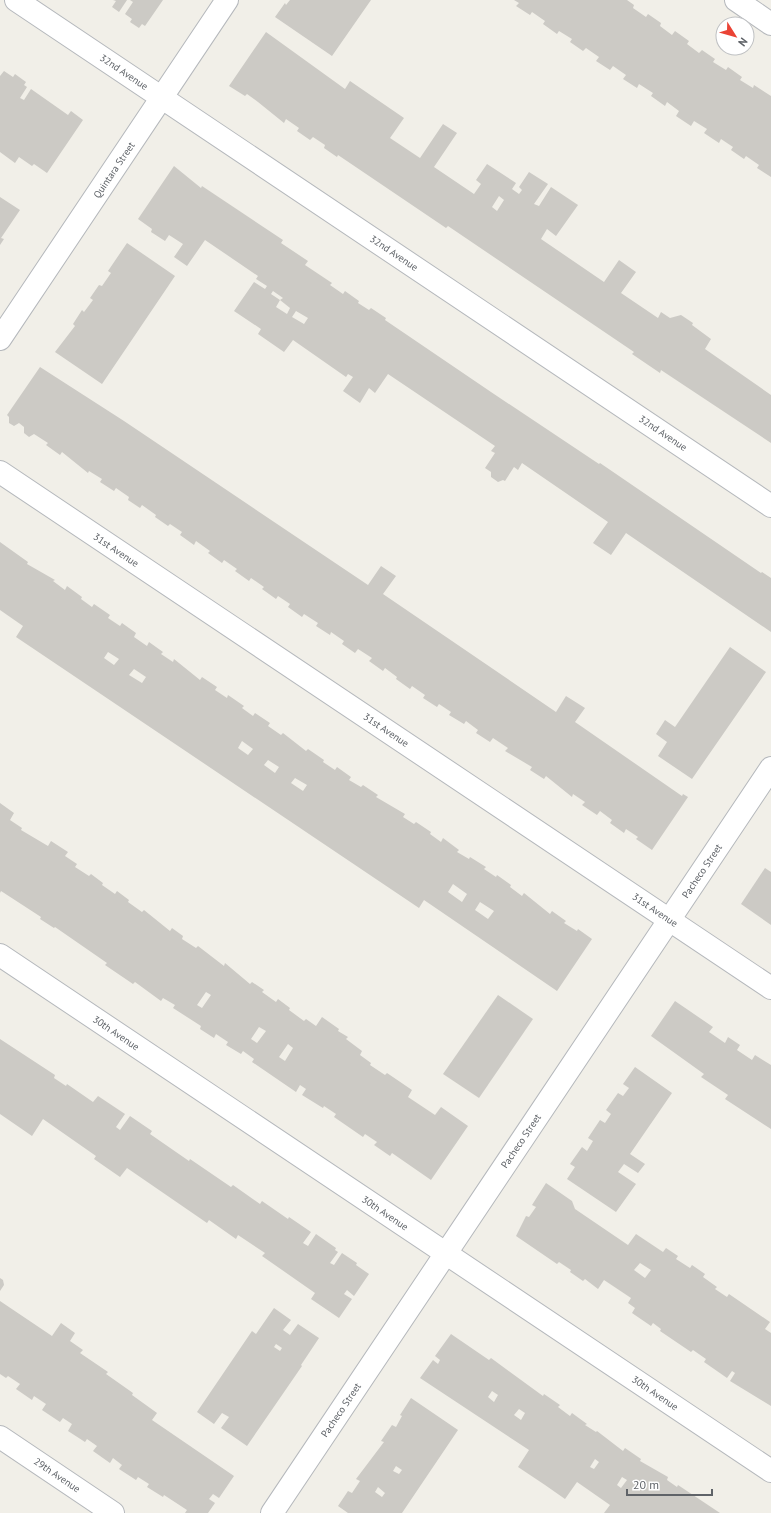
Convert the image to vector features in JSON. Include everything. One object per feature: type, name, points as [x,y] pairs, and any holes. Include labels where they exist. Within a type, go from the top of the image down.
[{"type":"street","name":"32nd Avenue","points":[[16,0],[771,506]]},
{"type":"street","name":"Quintara Street","points":[[0,339],[227,0]]},
{"type":"street","points":[[736,0],[771,24]]},
{"type":"street","name":"31st Avenue","points":[[0,472],[771,988]]},
{"type":"street","name":"Pacheco Street","points":[[272,1513],[771,768]]},
{"type":"street","name":"30th Avenue","points":[[0,955],[771,1471]]},
{"type":"street","name":"29th Avenue","points":[[0,1437],[113,1513]]},
{"type":"building","points":[[113,0],[127,0],[119,12],[112,7],[116,1]]},
{"type":"building","points":[[130,0],[163,0],[145,26],[142,24],[139,28],[130,22],[132,19],[125,14],[133,2]]},
{"type":"building","points":[[290,0],[371,0],[332,56],[275,17],[285,3],[286,5]]},
{"type":"building","points":[[514,0],[627,0],[634,5],[633,8],[646,17],[648,14],[661,23],[660,26],[672,35],[675,31],[689,41],[687,44],[699,53],[702,50],[715,59],[713,62],[726,70],[728,67],[742,77],[740,80],[753,88],[754,85],[771,96],[771,177],[757,168],[759,165],[746,156],[744,159],[731,150],[733,147],[721,139],[719,143],[704,133],[707,129],[694,121],[691,126],[676,116],[679,111],[667,102],[665,106],[651,96],[653,93],[639,84],[637,88],[623,79],[626,75],[613,66],[610,70],[596,61],[599,57],[586,48],[583,51],[570,42],[572,39],[559,31],[557,34],[543,24],[545,21],[532,12],[530,15],[516,6],[519,3]]},
{"type":"building","points":[[266,32],[345,89],[350,81],[404,118],[390,138],[420,158],[443,124],[457,133],[434,167],[474,194],[481,184],[476,180],[487,164],[516,183],[512,189],[519,194],[522,190],[519,187],[529,172],[548,184],[534,204],[539,206],[551,187],[578,205],[556,236],[547,229],[541,239],[604,282],[619,260],[636,272],[621,293],[658,318],[661,312],[670,318],[681,315],[693,323],[692,325],[711,339],[705,349],[771,395],[771,443],[661,370],[660,373],[632,354],[634,352],[448,226],[446,228],[338,155],[337,157],[324,148],[325,145],[313,137],[310,140],[297,131],[299,128],[286,119],[284,123],[247,94],[245,96],[229,86]],"holes":[[[499,196],[504,200],[497,211],[492,207]]]},
{"type":"building","points":[[4,71],[13,77],[15,74],[26,82],[24,85],[27,87],[20,98],[24,100],[31,89],[68,115],[71,111],[83,120],[47,173],[34,164],[32,166],[19,157],[15,163],[0,152],[0,76]]},
{"type":"building","points":[[174,166],[201,188],[202,186],[283,240],[281,243],[308,261],[305,265],[332,283],[330,285],[343,294],[345,291],[359,301],[358,303],[369,310],[371,308],[386,318],[385,320],[491,392],[599,464],[600,463],[761,573],[762,572],[771,578],[771,632],[626,533],[611,555],[593,543],[608,522],[522,463],[518,470],[514,467],[505,481],[503,480],[498,482],[491,477],[491,472],[485,468],[495,453],[491,451],[495,446],[388,374],[375,393],[369,388],[360,403],[343,391],[353,377],[348,374],[346,377],[293,340],[284,352],[258,334],[261,329],[234,311],[254,282],[265,289],[267,286],[256,279],[258,276],[205,240],[187,266],[174,257],[183,244],[169,235],[165,241],[151,232],[152,229],[138,219]],"holes":[[[273,291],[283,298],[280,300],[271,294]],[[280,300],[290,308],[287,314],[276,307]],[[296,311],[308,318],[304,324],[292,317]]]},
{"type":"building","points":[[0,197],[20,210],[1,238],[4,239],[0,245]]},
{"type":"building","points":[[127,243],[175,276],[102,384],[55,352],[75,326],[73,324],[82,310],[84,312],[93,300],[90,298],[99,285],[102,286],[111,273],[108,271]]},
{"type":"building","points":[[40,367],[124,421],[368,585],[381,566],[396,576],[383,594],[556,712],[566,696],[585,708],[575,722],[682,796],[683,794],[688,797],[652,850],[636,839],[638,837],[626,829],[624,833],[610,823],[612,820],[600,811],[597,815],[582,805],[585,802],[573,794],[572,797],[546,776],[544,779],[530,770],[532,767],[505,751],[508,748],[493,738],[490,742],[476,733],[478,730],[466,721],[464,724],[449,715],[451,712],[439,704],[437,707],[423,698],[425,695],[412,686],[410,689],[396,679],[397,677],[385,668],[383,671],[369,661],[372,658],[358,649],[355,653],[342,644],[344,641],[331,632],[330,635],[316,626],[318,623],[304,614],[302,617],[288,607],[290,604],[278,596],[276,599],[262,589],[264,587],[251,578],[249,581],[235,571],[237,569],[224,560],[222,563],[208,553],[210,551],[196,541],[194,545],[180,535],[182,532],[170,524],[168,526],[142,505],[140,508],[128,500],[129,497],[116,488],[114,491],[100,482],[102,479],[89,471],[88,473],[62,452],[60,455],[46,445],[48,443],[34,434],[29,437],[24,433],[24,427],[19,423],[14,426],[9,423],[9,417],[7,415]]},
{"type":"building","points":[[0,542],[28,562],[27,564],[55,580],[53,581],[65,590],[67,586],[82,597],[81,599],[92,607],[94,604],[110,615],[108,618],[120,626],[122,623],[136,633],[134,637],[147,646],[149,642],[163,652],[161,654],[173,662],[174,659],[200,680],[202,677],[217,687],[215,690],[227,698],[228,695],[244,706],[242,708],[253,716],[255,713],[270,723],[268,726],[281,735],[283,733],[306,751],[308,749],[324,760],[323,762],[335,770],[337,767],[351,777],[349,780],[361,787],[363,785],[378,795],[376,797],[405,814],[403,817],[414,824],[416,822],[431,832],[430,834],[441,842],[443,838],[459,850],[457,852],[469,859],[470,857],[486,867],[484,869],[496,877],[497,875],[511,885],[510,887],[522,896],[524,893],[550,914],[552,911],[566,921],[564,923],[577,931],[578,929],[592,939],[557,991],[424,900],[419,908],[16,637],[23,626],[0,610]],"holes":[[[108,652],[119,659],[114,665],[104,658]],[[134,669],[146,677],[142,683],[129,675]],[[242,741],[253,749],[248,755],[238,748]],[[268,760],[279,767],[275,773],[264,765]],[[295,778],[307,785],[303,791],[291,783]],[[453,884],[467,894],[462,902],[448,892]],[[480,902],[494,911],[488,919],[475,910]]]},
{"type":"building","points":[[730,647],[766,672],[692,779],[658,756],[667,742],[656,734],[665,720],[675,727]]},
{"type":"building","points":[[0,803],[14,813],[10,820],[22,828],[21,830],[48,846],[51,841],[68,852],[65,856],[77,864],[75,867],[89,876],[91,874],[103,883],[102,885],[115,894],[117,891],[129,900],[128,902],[142,912],[144,910],[170,931],[172,928],[183,936],[182,939],[196,948],[198,946],[224,966],[225,963],[250,984],[252,982],[264,990],[262,992],[276,1002],[278,999],[290,1008],[289,1010],[304,1021],[306,1019],[316,1026],[322,1017],[339,1029],[338,1031],[348,1037],[346,1039],[362,1051],[360,1055],[371,1063],[370,1065],[385,1075],[387,1073],[412,1090],[408,1097],[435,1115],[441,1107],[468,1126],[431,1180],[392,1153],[390,1156],[374,1145],[377,1142],[365,1134],[363,1137],[334,1117],[336,1114],[324,1106],[323,1108],[302,1095],[306,1089],[300,1085],[296,1092],[252,1062],[254,1059],[243,1051],[241,1054],[226,1045],[228,1042],[216,1034],[214,1038],[200,1029],[201,1026],[173,1008],[175,1005],[163,998],[161,1001],[135,982],[133,984],[105,965],[107,963],[55,927],[54,928],[40,919],[41,917],[1,891],[0,893]],"holes":[[[206,992],[211,995],[202,1008],[197,1005]],[[259,1027],[266,1031],[257,1043],[251,1039]],[[288,1044],[293,1048],[285,1061],[279,1057]]]},
{"type":"building","points":[[765,868],[771,872],[771,925],[741,904]]},
{"type":"building","points":[[498,995],[533,1019],[479,1098],[443,1074]]},
{"type":"building","points":[[675,1001],[713,1027],[709,1032],[725,1043],[728,1037],[740,1045],[737,1050],[752,1060],[755,1055],[771,1065],[771,1129],[725,1099],[728,1095],[701,1077],[704,1074],[651,1036]]},
{"type":"building","points":[[0,1039],[55,1075],[54,1078],[66,1086],[67,1084],[93,1102],[98,1096],[125,1114],[116,1127],[120,1130],[130,1116],[152,1131],[150,1134],[189,1161],[190,1159],[231,1187],[233,1185],[260,1204],[262,1201],[288,1219],[289,1217],[311,1232],[303,1243],[308,1246],[316,1234],[336,1248],[335,1250],[338,1252],[330,1263],[334,1265],[342,1253],[357,1263],[356,1265],[369,1274],[354,1296],[347,1290],[344,1294],[352,1299],[339,1318],[311,1299],[315,1293],[262,1256],[265,1253],[238,1235],[236,1239],[209,1220],[207,1223],[127,1168],[120,1177],[94,1159],[96,1156],[43,1119],[32,1136],[0,1114]]},
{"type":"building","points":[[635,1067],[672,1093],[630,1154],[645,1164],[638,1173],[624,1164],[618,1172],[636,1184],[616,1212],[567,1179],[575,1167],[570,1164],[582,1147],[587,1151],[593,1141],[588,1138],[600,1120],[605,1123],[611,1114],[606,1110],[618,1093],[623,1096],[629,1088],[623,1084]]},
{"type":"building","points":[[546,1183],[572,1201],[575,1209],[628,1245],[636,1234],[663,1252],[666,1248],[678,1256],[676,1259],[690,1268],[692,1265],[705,1274],[703,1277],[717,1287],[715,1289],[727,1297],[729,1294],[770,1322],[765,1329],[771,1333],[771,1406],[730,1381],[735,1373],[732,1371],[727,1378],[704,1362],[706,1359],[693,1350],[691,1352],[660,1331],[661,1329],[653,1323],[651,1326],[632,1313],[635,1308],[628,1303],[631,1298],[604,1280],[598,1289],[585,1279],[583,1281],[570,1272],[571,1270],[559,1262],[557,1264],[516,1236],[526,1216],[529,1217],[536,1207],[532,1205]],"holes":[[[640,1263],[651,1270],[645,1278],[634,1270]]]},
{"type":"building","points":[[0,1278],[3,1280],[4,1285],[0,1291]]},
{"type":"building","points":[[0,1301],[52,1336],[61,1323],[75,1333],[70,1341],[83,1350],[80,1353],[108,1372],[106,1374],[133,1393],[132,1395],[157,1413],[152,1420],[234,1476],[219,1498],[213,1494],[209,1499],[215,1503],[208,1513],[185,1513],[187,1510],[164,1495],[163,1497],[147,1487],[149,1484],[138,1477],[136,1480],[119,1469],[122,1465],[113,1458],[110,1463],[93,1451],[97,1446],[87,1439],[85,1442],[68,1431],[72,1424],[63,1418],[60,1422],[42,1410],[46,1404],[34,1396],[32,1400],[16,1389],[20,1384],[8,1376],[6,1378],[0,1374]]},
{"type":"building","points":[[274,1308],[291,1320],[283,1330],[290,1335],[298,1324],[319,1338],[301,1365],[302,1366],[247,1446],[221,1428],[229,1417],[222,1413],[214,1424],[197,1412],[252,1331],[256,1334]],"holes":[[[276,1344],[282,1348],[280,1351],[274,1347]]]},
{"type":"building","points":[[451,1334],[489,1360],[491,1358],[543,1396],[544,1394],[560,1405],[558,1407],[570,1416],[572,1413],[587,1424],[585,1425],[596,1432],[597,1431],[623,1451],[625,1448],[641,1459],[640,1461],[668,1477],[667,1480],[677,1487],[678,1485],[720,1513],[604,1513],[610,1505],[577,1482],[565,1499],[518,1467],[529,1450],[420,1378],[433,1360],[438,1364],[440,1360],[435,1356]],"holes":[[[492,1391],[498,1395],[494,1402],[488,1397]],[[519,1409],[525,1413],[521,1420],[514,1415]],[[595,1459],[599,1462],[594,1469],[590,1467]],[[622,1477],[627,1480],[621,1488],[617,1485]]]},
{"type":"building","points":[[411,1398],[458,1430],[402,1513],[348,1513],[338,1506],[348,1491],[352,1493],[360,1481],[356,1479],[384,1442],[381,1441],[392,1425],[396,1427],[402,1416],[400,1415]],"holes":[[[396,1466],[402,1470],[399,1474],[393,1471]],[[378,1487],[385,1493],[382,1497],[375,1492]]]}]
